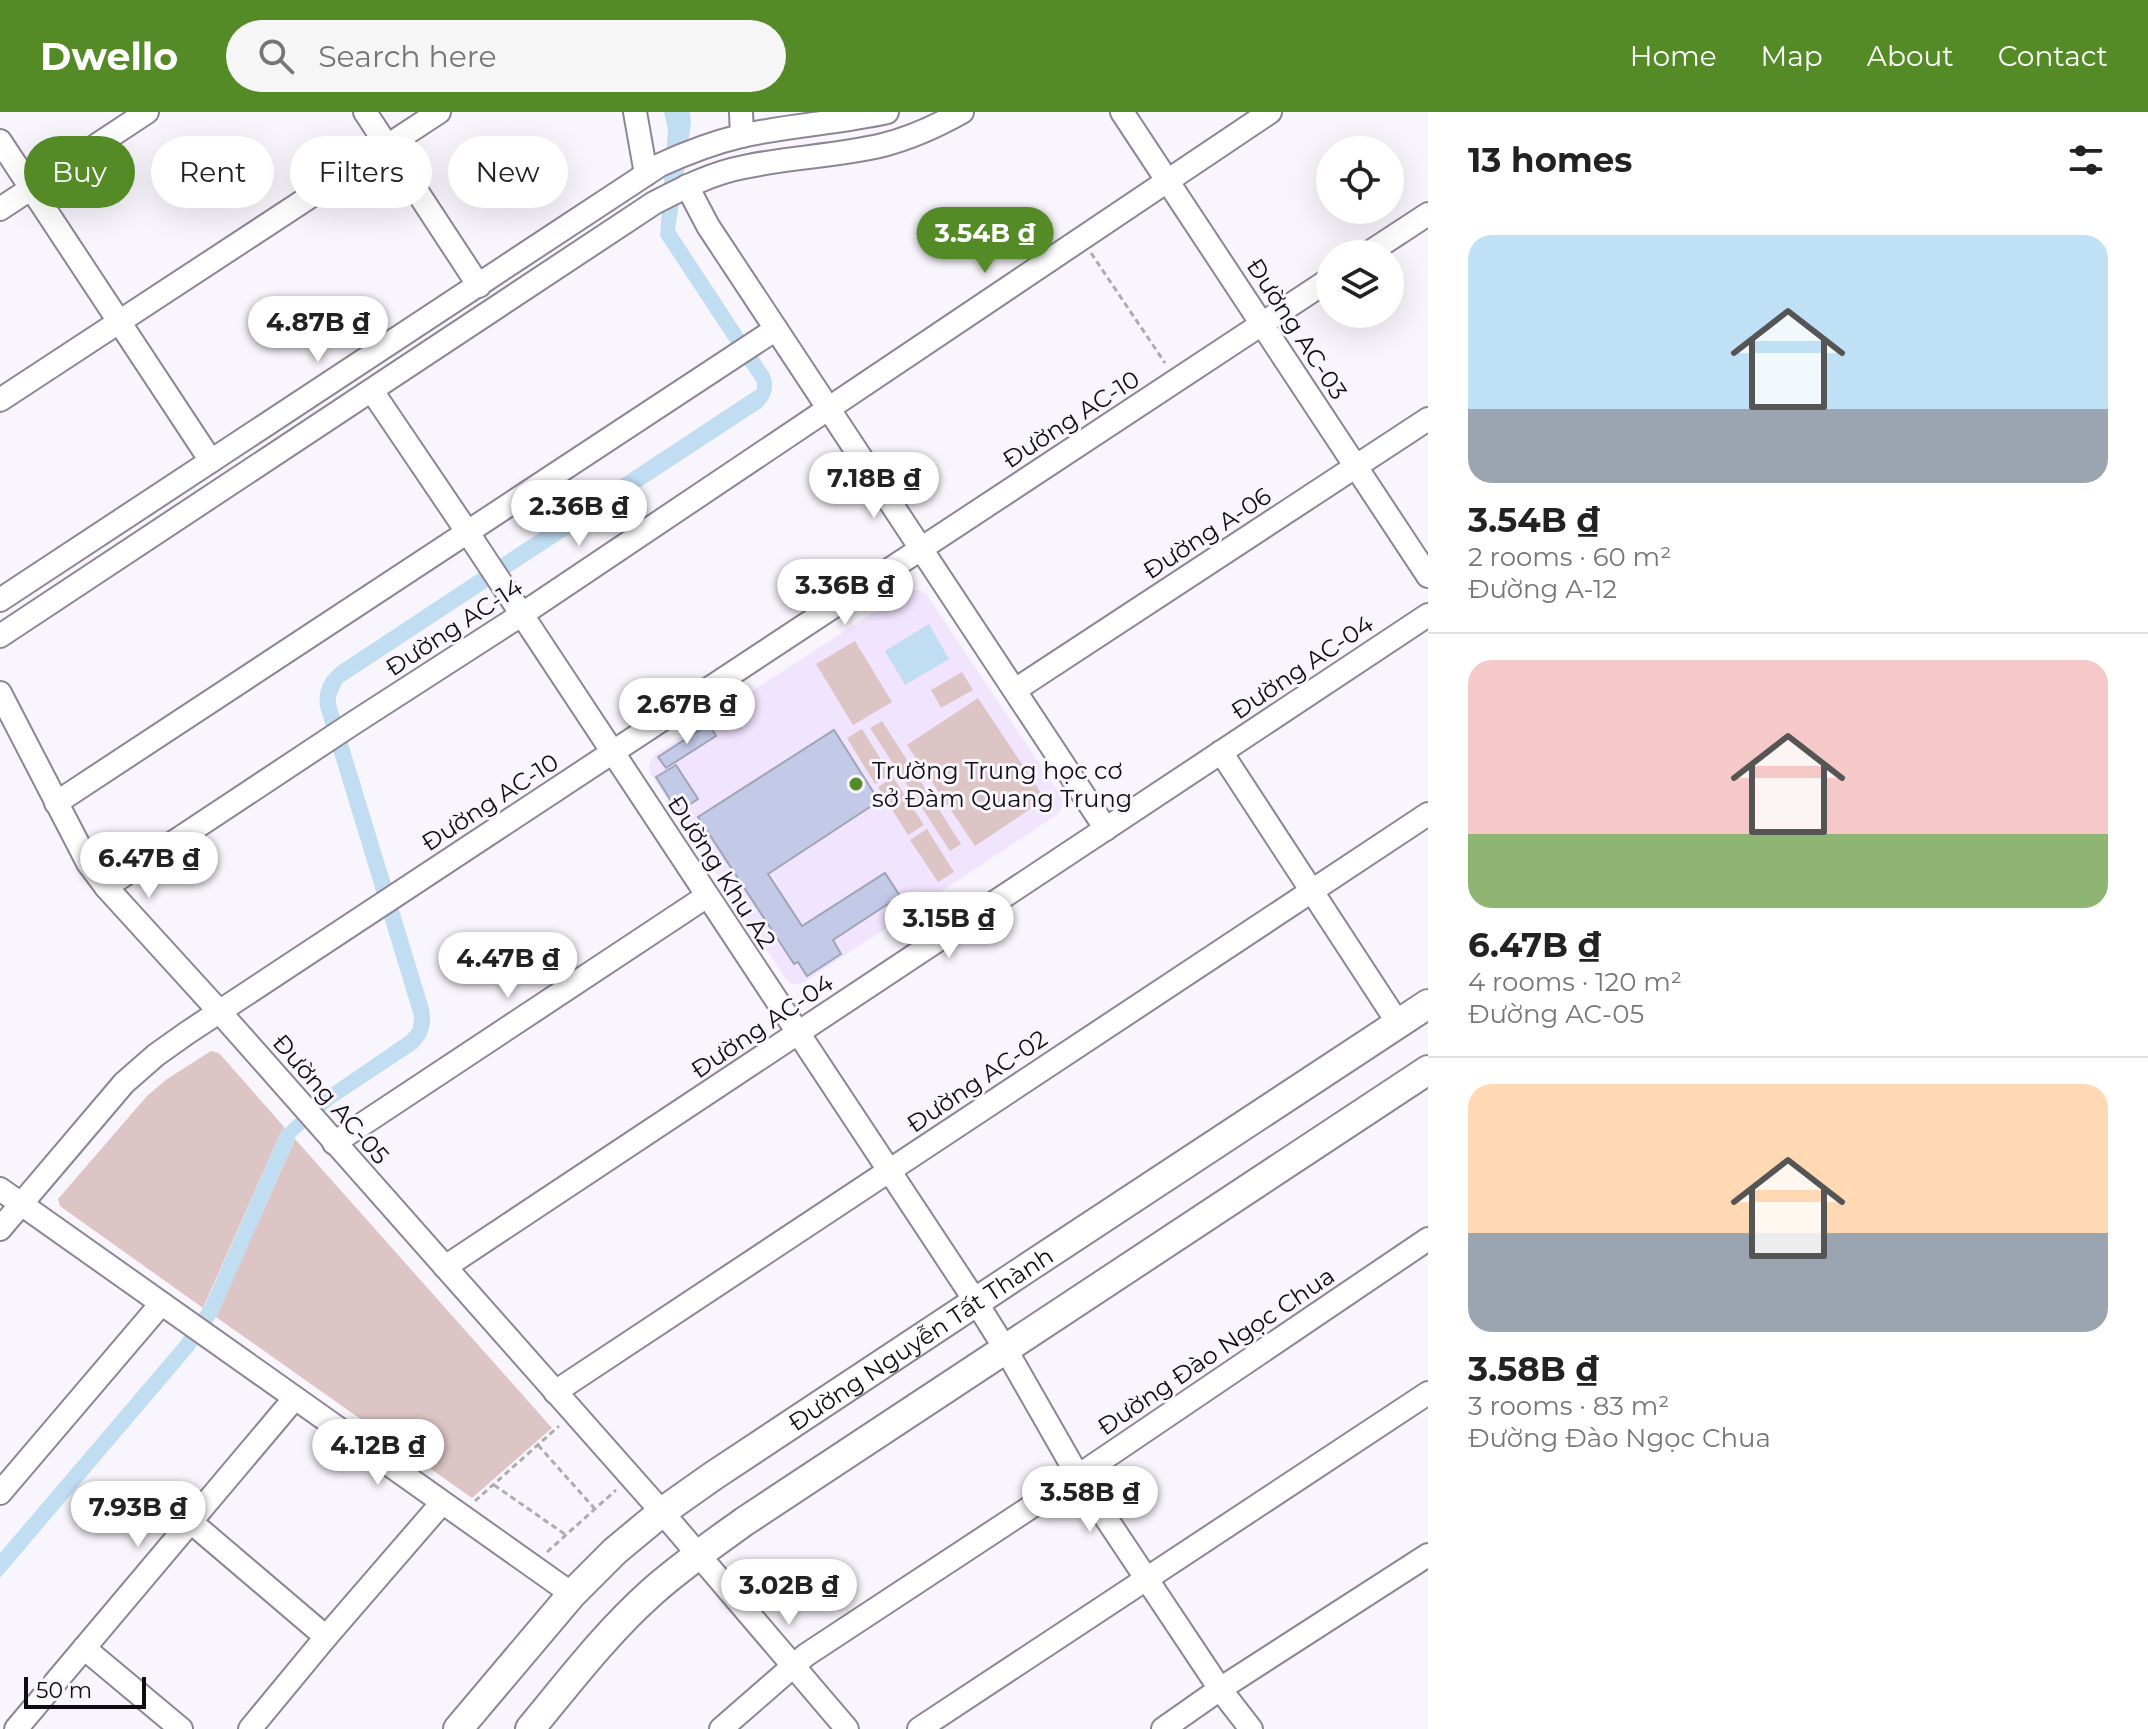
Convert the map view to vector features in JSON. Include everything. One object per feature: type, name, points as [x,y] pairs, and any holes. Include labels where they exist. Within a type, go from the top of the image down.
[{"type":"main road","name":"Đường Nguyễn Tất Thành","points":[[458,1729],[572,1594],[615,1551],[662,1512],[1428,1004]]},
{"type":"main road","points":[[530,1729],[612,1631],[698,1554],[1428,1070]]},
{"type":"street","points":[[110,136],[147,112]]},
{"type":"street","points":[[365,112],[381,136]]},
{"type":"street","points":[[402,136],[439,112]]},
{"type":"street","points":[[635,112],[653,170]]},
{"type":"street","points":[[741,112],[742,136]]},
{"type":"street","points":[[0,600],[653,170],[691,151],[742,136],[887,112]]},
{"type":"street","points":[[0,636],[654,203],[687,186],[744,167],[885,145],[937,126],[962,112]]},
{"type":"street","name":"Đường AC-03","points":[[1122,112],[1428,576]]},
{"type":"street","name":"Đường AC-14","points":[[106,887],[521,615],[1270,112]]},
{"type":"street","points":[[0,141],[24,177]]},
{"type":"street","points":[[687,186],[767,335],[829,408],[1106,829]]},
{"type":"street","points":[[0,209],[24,193]]},
{"type":"street","points":[[44,208],[211,461]]},
{"type":"street","points":[[0,400],[293,208]]},
{"type":"street","points":[[428,208],[479,286]]},
{"type":"street","points":[[1388,240],[1428,214]]},
{"type":"street","name":"Đường AC-10","points":[[0,1229],[124,1083],[156,1055],[218,1010],[1316,288]]},
{"type":"street","points":[[56,803],[767,335]]},
{"type":"street","name":"Đường Khu A2","points":[[372,391],[976,1302],[1078,1476],[1220,1689],[1251,1729]]},
{"type":"street","name":"Đường A-06","points":[[1015,690],[1428,419]]},
{"type":"street","name":"Đường AC-04","points":[[445,1267],[1428,615]]},
{"type":"street","name":"Đường AC-05","points":[[0,693],[88,863],[106,887],[662,1512],[847,1729]]},
{"type":"street","points":[[1221,752],[1398,1023]]},
{"type":"street","name":"Đường AC-02","points":[[555,1392],[1428,814]]},
{"type":"street","points":[[328,1136],[707,896]]},
{"type":"street","points":[[0,1189],[572,1594]]},
{"type":"street","name":"Đường Đào Ngọc Chua","points":[[721,1729],[792,1667],[1428,1239]]},
{"type":"street","points":[[0,1493],[161,1304]]},
{"type":"street","points":[[919,1729],[1428,1393]]},
{"type":"street","points":[[16,1729],[294,1399]]},
{"type":"street","points":[[250,1729],[441,1504]]},
{"type":"street","points":[[191,1522],[326,1637]]},
{"type":"street","points":[[1163,1729],[1428,1555]]},
{"type":"street","points":[[84,1648],[181,1729]]},
{"type":"path","points":[[1089,250],[1166,365]]},
{"type":"path","points":[[471,1505],[559,1426]]},
{"type":"path","points":[[538,1445],[595,1509]]},
{"type":"path","points":[[494,1485],[566,1535]]},
{"type":"path","points":[[542,1556],[616,1490]]},
{"type":"shaded area","name":"Trường Trung học cơ sở Đàm Quang Trung","points":[[908,590],[919,590],[927,595],[1061,796],[1063,805],[1058,814],[803,983],[793,985],[786,979],[650,773],[649,763],[654,755]]},
{"type":"shaded area","points":[[855,641],[892,702],[853,725],[816,664]]},
{"type":"shaded area","points":[[962,672],[973,690],[941,708],[931,690]]},
{"type":"shaded area","points":[[978,698],[1045,799],[975,846],[907,745]]},
{"type":"shaded area","points":[[882,721],[961,844],[950,851],[870,728]]},
{"type":"shaded area","points":[[862,729],[890,774],[875,784],[847,738]]},
{"type":"shaded area","points":[[893,777],[924,825],[908,835],[878,787]]},
{"type":"shaded area","points":[[927,829],[954,872],[938,882],[910,840]]},
{"type":"shaded area","points":[[211,1051],[219,1053],[285,1128],[203,1308],[60,1206],[58,1199],[147,1096],[167,1079]]},
{"type":"shaded area","points":[[295,1139],[552,1428],[472,1498],[216,1317]]},
{"type":"water","points":[[664,112],[690,112],[675,230],[769,373],[772,383],[770,396],[761,408],[342,683],[336,704],[429,1008],[428,1030],[416,1049],[333,1104],[296,1136],[218,1314],[193,1351],[0,1578],[0,1553],[180,1342],[205,1305],[281,1132],[323,1093],[413,1028],[414,1016],[320,707],[321,689],[326,679],[338,666],[757,389],[757,383],[660,236],[668,130]]},
{"type":"water","points":[[929,624],[949,659],[905,685],[885,651]]},
{"type":"building","points":[[709,724],[716,736],[666,768],[658,757]]},
{"type":"building","points":[[834,730],[879,801],[768,874],[802,926],[885,873],[900,896],[833,940],[841,954],[807,976],[798,962],[794,964],[698,817]]},
{"type":"building","points":[[676,765],[698,799],[678,812],[656,777]]},
{"type":"place","name":"Trường Trung học cơ sở Đàm Quang Trung","points":[[856,784]]}]
